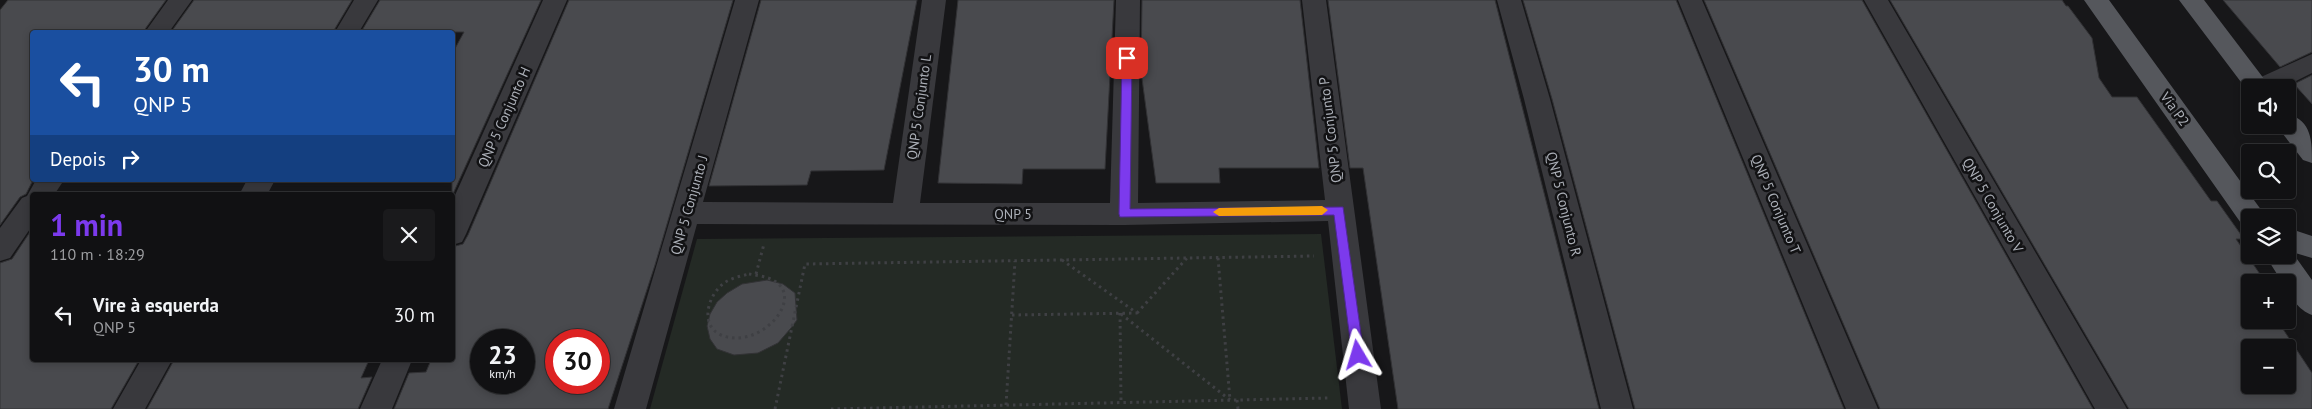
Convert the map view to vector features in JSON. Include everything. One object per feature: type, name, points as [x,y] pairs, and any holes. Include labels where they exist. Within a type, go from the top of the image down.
[{"type":"main road","name":"Via P2","points":[[2096,0],[2249,209]]},
{"type":"main road","points":[[2191,0],[2252,79]]},
{"type":"main road","points":[[2296,133],[2312,153]]},
{"type":"main road","points":[[2296,241],[2312,246]]},
{"type":"main road","points":[[2285,264],[2312,303]]},
{"type":"street","points":[[158,30],[180,0]]},
{"type":"street","points":[[348,30],[366,0]]},
{"type":"street","name":"QNP 5 Conjunto H","points":[[455,227],[555,0]]},
{"type":"street","name":"QNP 5 Conjunto J","points":[[630,409],[747,0]]},
{"type":"street","name":"QNP 5 Conjunto L","points":[[904,214],[934,0]]},
{"type":"street","points":[[1124,214],[1128,0]]},
{"type":"street","name":"QNP 5 Conjunto P","points":[[1314,0],[1365,409]]},
{"type":"street","name":"QNP 5 Conjunto R","points":[[1509,0],[1537,98],[1617,409]]},
{"type":"street","name":"QNP 5 Conjunto T","points":[[1690,0],[1862,409]]},
{"type":"street","name":"QNP 5 Conjunto V","points":[[1876,0],[2111,409]]},
{"type":"street","points":[[2278,79],[2312,63]]},
{"type":"street","points":[[0,250],[30,208]]},
{"type":"street","name":"QNP 5","points":[[687,213],[1124,214],[1339,210]]},
{"type":"street","points":[[129,409],[156,362]]},
{"type":"street","points":[[376,409],[396,362]]},
{"type":"path","points":[[756,274],[765,239]]},
{"type":"path","points":[[775,409],[806,264],[1323,256]]},
{"type":"path","points":[[1012,315],[1137,313],[1187,258]]},
{"type":"path","points":[[1218,258],[1230,400]]},
{"type":"path","points":[[1062,260],[1137,313]]},
{"type":"path","points":[[1006,405],[1015,261]]},
{"type":"path","points":[[756,274],[772,278],[780,284],[785,293],[782,313],[770,326],[753,336],[727,337],[716,332],[709,323],[706,314],[708,303],[714,292],[736,278],[756,274]]},
{"type":"path","points":[[1120,313],[1230,400]]},
{"type":"path","points":[[1120,313],[1121,402]]},
{"type":"path","points":[[831,409],[1332,398]]},
{"type":"path","points":[[1237,400],[1238,409]]},
{"type":"shaded area","points":[[1321,234],[1342,409],[650,409],[697,239]]},
{"type":"building","points":[[8,0],[166,0],[144,30],[30,30],[30,182],[32,182],[26,194],[20,197],[0,225],[0,10]]},
{"type":"building","points":[[194,0],[352,0],[334,30],[172,30]]},
{"type":"building","points":[[380,0],[541,0],[454,192],[452,192],[452,182],[455,182],[455,48],[464,32],[455,32],[455,30],[362,30]]},
{"type":"building","points":[[569,0],[733,0],[655,265],[608,409],[394,409],[409,373],[426,372],[430,362],[455,362],[455,246],[463,244],[468,235]]},
{"type":"building","points":[[761,0],[917,0],[884,170],[811,171],[807,185],[709,186]]},
{"type":"building","points":[[958,0],[1114,0],[1105,169],[1023,169],[1022,184],[938,183]]},
{"type":"building","points":[[1142,0],[1300,0],[1319,168],[1219,168],[1220,183],[1156,183],[1141,71]]},
{"type":"building","points":[[1328,0],[1495,0],[1599,409],[1398,409],[1363,168],[1350,168]]},
{"type":"building","points":[[1523,0],[1676,0],[1844,409],[1635,409],[1552,99]]},
{"type":"building","points":[[1704,0],[1862,0],[2093,409],[1880,409]]},
{"type":"building","points":[[1890,0],[2062,0],[2092,38],[2099,78],[2112,97],[2137,97],[2211,201],[2217,201],[2241,235],[2241,239],[2236,239],[2241,246],[2241,264],[2253,264],[2260,274],[2241,274],[2241,329],[2283,329],[2290,339],[2241,339],[2241,394],[2296,394],[2296,349],[2312,373],[2312,409],[2129,409]]},
{"type":"building","points":[[2223,0],[2312,0],[2312,52],[2280,67]]},
{"type":"building","points":[[2312,75],[2312,104],[2296,86],[2296,83]]},
{"type":"building","points":[[30,232],[30,362],[138,362],[111,409],[0,409],[0,263],[12,259]]},
{"type":"building","points":[[767,280],[783,284],[795,293],[797,320],[778,343],[758,353],[734,355],[717,349],[710,339],[707,326],[710,314],[717,302],[742,284]]},
{"type":"building","points":[[173,362],[368,362],[361,378],[372,377],[358,409],[147,409]]},
{"type":"slow traffic","points":[[1219,212],[1322,210]]},
{"type":"route","points":[[1127,58],[1124,214],[1339,210],[1358,355]]}]
